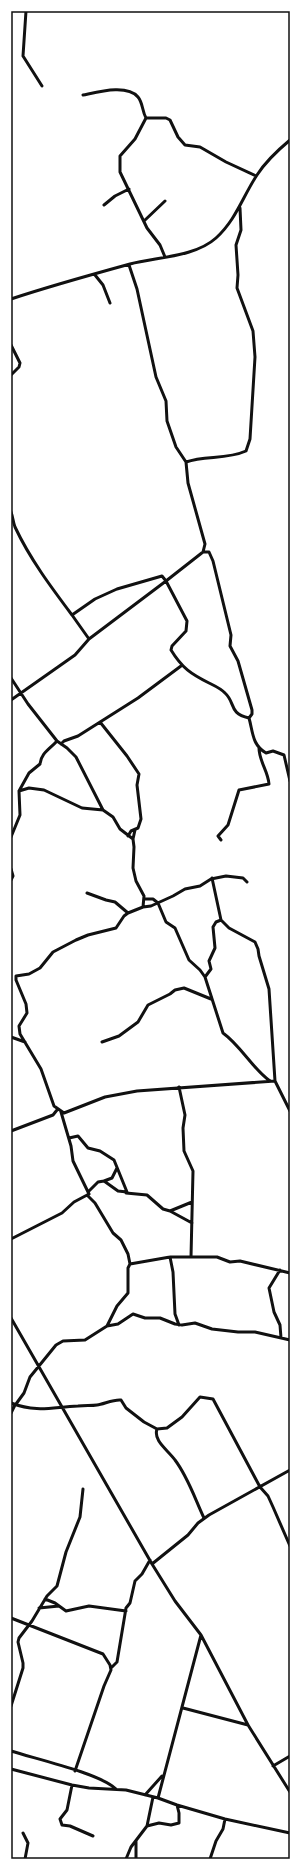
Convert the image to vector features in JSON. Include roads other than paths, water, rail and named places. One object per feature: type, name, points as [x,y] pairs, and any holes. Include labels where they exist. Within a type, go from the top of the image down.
[{"type":"street","points":[[26,11],[22,56],[42,86]]},
{"type":"street","points":[[84,95],[111,90],[132,92],[138,98],[146,118],[135,139],[125,148],[118,161],[120,172],[144,221],[164,251],[165,257]]},
{"type":"street","points":[[146,118],[166,118],[170,120],[178,137],[185,145],[200,147],[226,162],[256,176]]},
{"type":"street","points":[[11,299],[129,265],[193,250],[215,240],[228,226],[240,208],[263,165],[290,140]]},
{"type":"street","points":[[104,205],[115,196],[129,189]]},
{"type":"street","points":[[144,221],[165,201]]},
{"type":"street","points":[[186,462],[194,459],[212,459],[241,453],[246,451],[250,443],[255,362],[253,330],[237,288],[238,275],[236,245],[241,230],[240,208]]},
{"type":"street","points":[[129,265],[138,295],[156,377],[166,401],[167,421],[176,447],[186,462],[188,483],[205,544],[214,561],[231,635],[230,646],[238,661],[252,710],[252,714],[249,718],[254,741],[259,748],[266,753],[273,751],[284,755],[290,781]]},
{"type":"street","points":[[95,275],[103,285],[110,303]]},
{"type":"street","points":[[11,345],[20,363],[11,375]]},
{"type":"street","points":[[11,512],[15,527],[43,576],[89,639]]},
{"type":"street","points":[[11,700],[75,655],[89,639],[203,552],[205,544]]},
{"type":"street","points":[[203,552],[209,552]]},
{"type":"street","points":[[72,615],[94,599],[117,589],[162,576],[187,621],[186,631],[170,648],[181,666],[194,675],[219,687],[227,695],[234,711],[249,718]]},
{"type":"street","points":[[61,744],[64,741],[78,736],[144,694],[181,666]]},
{"type":"street","points":[[11,678],[57,741],[72,753],[82,766],[94,794],[103,810],[113,817],[120,829],[133,839]]},
{"type":"street","points":[[100,722],[127,756],[139,774],[137,785],[141,819],[138,828],[128,836]]},
{"type":"street","points":[[11,837],[20,815],[19,791],[29,772],[40,764],[41,756],[57,741]]},
{"type":"street","points":[[221,840],[218,836],[228,825],[239,790],[269,784],[266,770],[259,754],[259,748]]},
{"type":"street","points":[[19,791],[29,788],[44,790],[82,808],[103,810]]},
{"type":"street","points":[[135,830],[133,839],[134,875],[144,899],[143,907]]},
{"type":"street","points":[[11,870],[13,876],[11,880]]},
{"type":"street","points":[[246,882],[243,878],[226,876],[212,878],[206,883],[185,889],[151,906],[143,907],[128,913],[124,916],[116,928],[88,935],[76,940],[53,952],[40,968],[29,974],[16,976],[27,1013],[19,1026],[20,1034],[41,1069],[54,1106],[61,1112],[68,1112],[105,1097],[137,1091],[276,1080]]},
{"type":"street","points":[[212,878],[221,920],[229,928],[255,942],[258,949],[269,989],[276,1080],[290,1111]]},
{"type":"street","points":[[206,883],[213,884]]},
{"type":"street","points":[[87,893],[115,902],[128,913]]},
{"type":"street","points":[[144,899],[153,899],[158,903],[166,922],[175,928],[188,960],[200,970],[205,977],[223,1033],[230,1038],[250,1060],[253,1066],[270,1081]]},
{"type":"street","points":[[205,977],[211,969],[209,961],[214,950],[213,927],[216,922],[221,920]]},
{"type":"street","points":[[102,1042],[118,1036],[138,1022],[148,1005],[175,990],[184,988],[212,999]]},
{"type":"street","points":[[11,1037],[25,1042]]},
{"type":"street","points":[[179,1087],[185,1115],[182,1128],[184,1151],[193,1171],[191,1256]]},
{"type":"street","points":[[11,1131],[53,1114],[57,1110]]},
{"type":"street","points":[[61,1112],[69,1138],[73,1161],[89,1191]]},
{"type":"street","points":[[69,1138],[78,1136],[88,1148],[109,1156],[118,1167],[127,1190],[126,1193]]},
{"type":"street","points":[[11,1239],[62,1213],[74,1202],[87,1195],[98,1182],[112,1178],[118,1167]]},
{"type":"street","points":[[104,1181],[118,1191],[147,1195],[163,1209],[170,1211],[192,1223]]},
{"type":"street","points":[[87,1195],[95,1203],[113,1233],[120,1240],[128,1254],[130,1264],[128,1268],[128,1293],[117,1306],[107,1326]]},
{"type":"street","points":[[170,1211],[192,1202]]},
{"type":"street","points":[[130,1264],[170,1257],[217,1257],[230,1262],[240,1261],[290,1273]]},
{"type":"street","points":[[170,1257],[173,1272],[175,1314],[179,1324]]},
{"type":"street","points":[[280,1270],[269,1288],[274,1312],[280,1325],[281,1338]]},
{"type":"street","points":[[11,1413],[14,1404],[24,1393],[28,1382],[38,1366],[56,1345],[63,1341],[74,1342],[85,1340],[107,1326],[118,1324],[133,1314],[145,1318],[160,1318],[175,1324],[195,1323],[212,1329],[255,1332],[290,1340]]},
{"type":"street","points":[[11,1318],[152,1564],[175,1601],[201,1636],[248,1725],[290,1792]]},
{"type":"street","points":[[14,1404],[35,1409],[49,1410],[62,1407],[94,1406],[121,1400],[126,1408],[144,1422],[157,1429],[167,1428],[182,1417],[200,1396],[213,1399],[260,1487],[268,1496],[290,1546]]},
{"type":"street","points":[[157,1429],[157,1439],[175,1460],[204,1518]]},
{"type":"street","points":[[152,1564],[188,1535],[204,1518],[290,1470]]},
{"type":"street","points":[[11,1706],[23,1663],[18,1642],[45,1599],[57,1586],[66,1552],[80,1517],[83,1489]]},
{"type":"street","points":[[75,1771],[111,1668],[117,1662],[126,1611],[130,1603],[135,1581],[142,1574],[150,1560]]},
{"type":"street","points":[[45,1599],[66,1611],[89,1606],[126,1611]]},
{"type":"street","points":[[39,1608],[59,1606]]},
{"type":"street","points":[[11,1618],[30,1624],[103,1654],[111,1668]]},
{"type":"street","points":[[158,1798],[162,1776],[183,1708],[201,1636]]},
{"type":"street","points":[[183,1708],[248,1725]]},
{"type":"street","points":[[11,1751],[104,1781],[116,1789]]},
{"type":"street","points":[[273,1766],[290,1756]]},
{"type":"street","points":[[11,1769],[72,1785],[89,1788],[116,1789],[145,1795],[158,1798],[177,1806],[224,1819],[290,1833]]},
{"type":"street","points":[[145,1795],[162,1776]]},
{"type":"street","points":[[72,1785],[67,1810],[60,1819],[60,1823],[62,1826],[70,1826],[93,1836]]},
{"type":"street","points":[[136,1841],[136,1859],[127,1858],[131,1847],[147,1826],[153,1797]]},
{"type":"street","points":[[147,1826],[159,1823],[171,1825],[179,1822],[177,1806]]},
{"type":"street","points":[[210,1859],[218,1836],[223,1829],[224,1819]]},
{"type":"street","points":[[23,1833],[28,1843],[25,1859]]}]
